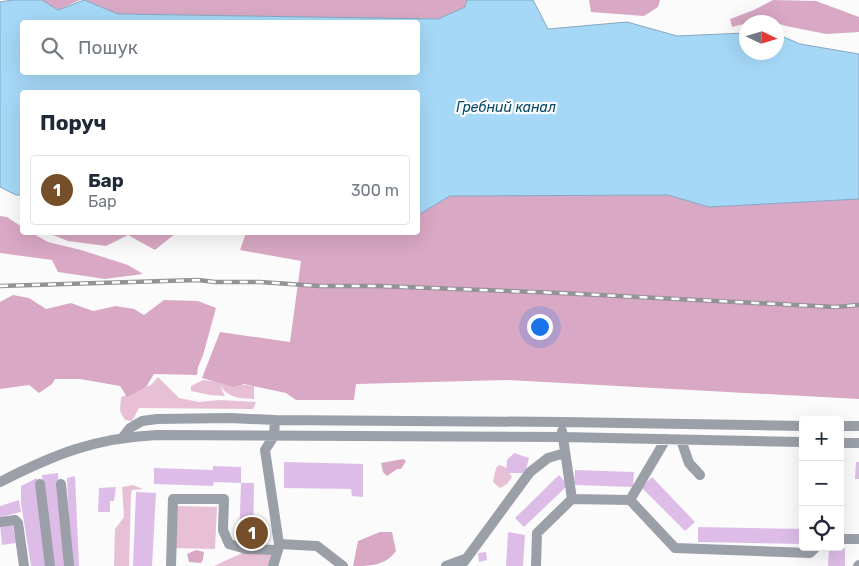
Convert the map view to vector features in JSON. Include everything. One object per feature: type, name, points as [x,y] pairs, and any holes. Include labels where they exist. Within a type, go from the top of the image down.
[{"type":"street","points":[[122,438],[130,428],[142,421],[157,419],[229,418],[799,426]]},
{"type":"street","points":[[273,566],[278,547],[265,450],[274,436],[274,420]]},
{"type":"street","points":[[562,422],[562,437],[572,499]]},
{"type":"street","points":[[844,426],[859,426]]},
{"type":"street","points":[[0,482],[46,459],[71,450],[122,438],[157,435],[562,437],[799,442]]},
{"type":"street","points":[[630,500],[666,439]]},
{"type":"street","points":[[681,440],[689,463],[700,475]]},
{"type":"street","points":[[844,443],[859,443]]},
{"type":"street","points":[[446,566],[465,564],[478,542],[530,472],[548,458],[565,453]]},
{"type":"street","points":[[40,484],[50,566]]},
{"type":"street","points":[[61,484],[69,566]]},
{"type":"street","points":[[171,566],[173,499],[224,499],[223,530],[229,544],[246,549],[317,546],[343,566]]},
{"type":"street","points":[[536,566],[537,533],[572,499],[630,500],[675,548],[810,553],[812,551]]},
{"type":"street","points":[[0,522],[15,520],[18,523],[24,566]]},
{"type":"street","points":[[844,539],[859,539]]},
{"type":"shaded area","points":[[42,0],[80,0],[58,10]]},
{"type":"shaded area","points":[[84,0],[467,0],[465,7],[438,19],[118,14]]},
{"type":"shaded area","points":[[589,0],[660,0],[658,7],[644,16],[591,12]]},
{"type":"shaded area","points":[[773,0],[816,1],[859,17],[859,32],[826,34],[784,25],[784,15],[741,15]]},
{"type":"shaded area","points":[[739,16],[739,25],[732,27],[730,19]]},
{"type":"shaded area","points":[[668,195],[709,207],[859,199],[859,399],[506,380],[356,384],[354,400],[296,400],[286,393],[244,384],[234,387],[202,378],[220,332],[290,342],[301,261],[240,250],[245,235],[420,235],[420,214],[450,196]]},
{"type":"shaded area","points":[[0,216],[7,217],[20,226],[20,235],[36,235],[48,242],[128,265],[143,274],[105,279],[58,272],[52,260],[0,253]]},
{"type":"shaded area","points":[[53,235],[128,235],[106,246],[68,241]]},
{"type":"shaded area","points":[[128,235],[174,235],[155,250]]},
{"type":"shaded area","points":[[13,295],[29,298],[46,309],[71,303],[93,311],[116,306],[134,309],[144,315],[164,300],[198,301],[216,308],[197,375],[154,374],[146,387],[127,397],[120,386],[80,379],[55,379],[52,384],[39,393],[29,385],[0,389],[0,302]]},
{"type":"shaded area","points":[[158,377],[179,398],[199,402],[219,400],[256,402],[253,409],[139,408],[132,421],[125,420],[120,411],[121,397],[151,385]]},
{"type":"shaded area","points":[[203,380],[254,386],[254,399],[235,397],[220,386],[225,396],[191,391],[191,386]]},
{"type":"shaded area","points":[[403,459],[406,461],[401,469],[397,469],[387,476],[383,472],[381,463]]},
{"type":"shaded area","points":[[499,465],[505,467],[512,477],[507,484],[500,488],[493,482],[496,468]]},
{"type":"shaded area","points":[[133,485],[143,489],[132,490],[131,494],[129,566],[114,566],[115,529],[124,517],[122,487]]},
{"type":"shaded area","points":[[176,506],[217,507],[215,549],[174,548]]},
{"type":"shaded area","points":[[380,532],[392,532],[396,551],[387,560],[377,564],[353,566],[358,541]]},
{"type":"shaded area","points":[[196,550],[204,552],[201,563],[189,562],[187,554]]},
{"type":"shaded area","points":[[242,553],[275,553],[275,566],[214,566]]},
{"type":"water","name":"Гребний канал","points":[[42,0],[58,10],[84,0],[118,14],[438,19],[465,7],[467,0],[533,0],[548,29],[627,22],[677,36],[739,33],[739,60],[784,60],[784,37],[800,44],[859,54],[859,199],[709,207],[668,195],[450,196],[420,214],[420,90],[20,90],[20,195],[0,187],[0,2]]},
{"type":"building","points":[[514,453],[529,458],[525,473],[506,473],[507,460]]},
{"type":"building","points":[[284,462],[363,464],[363,497],[352,496],[351,489],[284,488]]},
{"type":"building","points":[[856,462],[859,462],[859,479],[855,479]]},
{"type":"building","points":[[213,466],[241,467],[241,483],[214,482],[213,486],[154,484],[154,468],[213,470]]},
{"type":"building","points":[[575,470],[634,472],[633,487],[574,485]]},
{"type":"building","points":[[58,473],[64,566],[51,566],[42,475]]},
{"type":"building","points":[[559,475],[568,485],[524,527],[515,518]]},
{"type":"building","points":[[75,476],[79,566],[71,566],[67,478]]},
{"type":"building","points":[[652,477],[695,522],[685,531],[641,487]]},
{"type":"building","points":[[37,478],[47,566],[31,566],[21,503],[21,486]]},
{"type":"building","points":[[241,483],[254,483],[253,541],[239,541]]},
{"type":"building","points":[[116,487],[114,501],[110,501],[110,512],[98,512],[99,488]]},
{"type":"building","points":[[136,492],[156,493],[152,566],[133,566]]},
{"type":"building","points":[[19,500],[21,512],[0,517],[0,506]]},
{"type":"building","points":[[12,523],[16,543],[2,545],[0,525]]},
{"type":"building","points":[[698,527],[799,529],[799,544],[698,542]]},
{"type":"building","points":[[508,532],[525,535],[523,566],[506,566]]},
{"type":"building","points":[[845,548],[845,566],[828,566],[829,551],[844,551]]},
{"type":"building","points":[[486,552],[487,560],[479,562],[478,553]]},
{"type":"railway","points":[[0,286],[198,280],[319,286],[378,286],[560,293],[835,307],[859,305]]},
{"type":"place","name":"Бар","points":[[252,533]]}]
